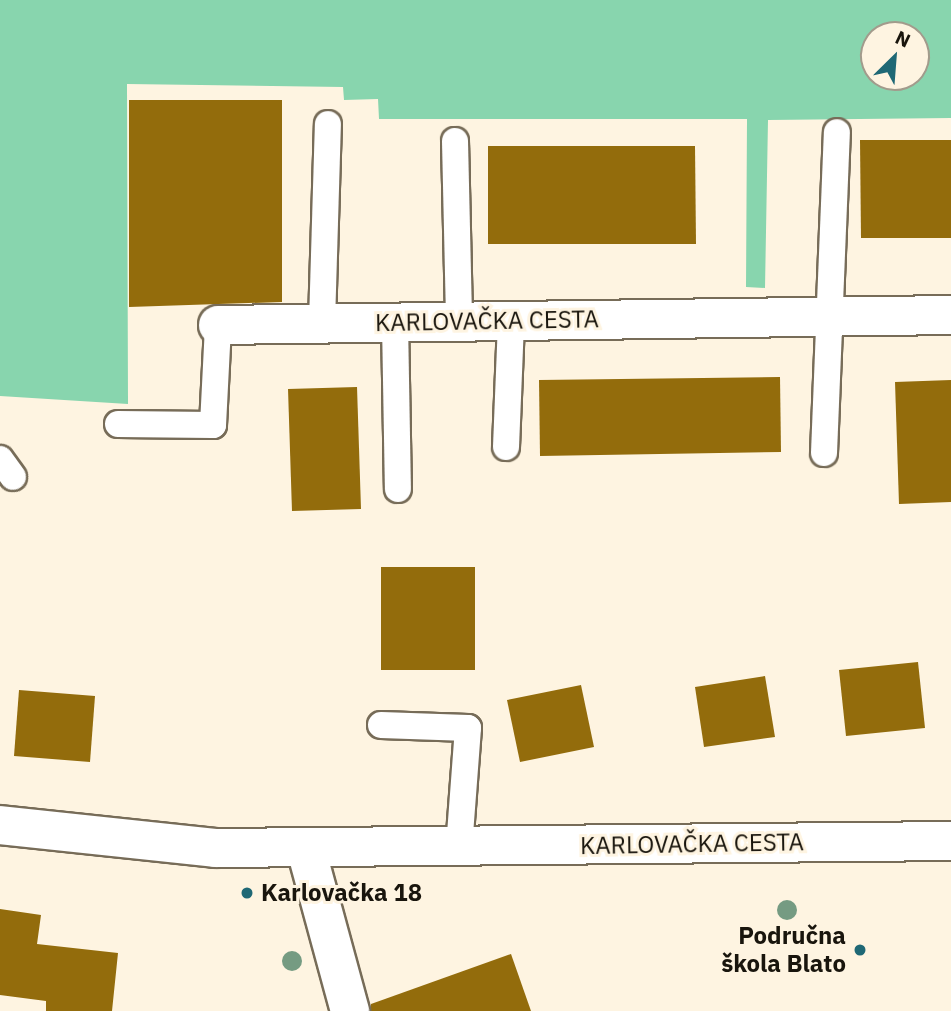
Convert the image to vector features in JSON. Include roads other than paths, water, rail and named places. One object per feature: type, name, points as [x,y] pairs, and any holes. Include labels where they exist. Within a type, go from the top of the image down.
[{"type":"street","name":"KARLOVAČKA CESTA","points":[[218,325],[951,315]]},
{"type":"street","name":"KARLOVAČKA CESTA","points":[[0,825],[215,848],[951,841]]},
{"type":"street","points":[[306,849],[350,1011]]},
{"type":"lane","points":[[323,323],[328,124]]},
{"type":"lane","points":[[824,453],[836,132]]},
{"type":"lane","points":[[455,141],[460,322]]},
{"type":"lane","points":[[506,447],[511,321]]},
{"type":"lane","points":[[396,323],[398,489]]},
{"type":"lane","name":"KARLOVAČKA CESTA","points":[[118,425],[212,425],[218,325]]},
{"type":"lane","points":[[381,725],[468,728],[459,847]]},
{"type":"place","name":"Karlovačka 18","points":[[247,893]]},
{"type":"place","name":"Područna škola Blato","points":[[860,950]]}]
